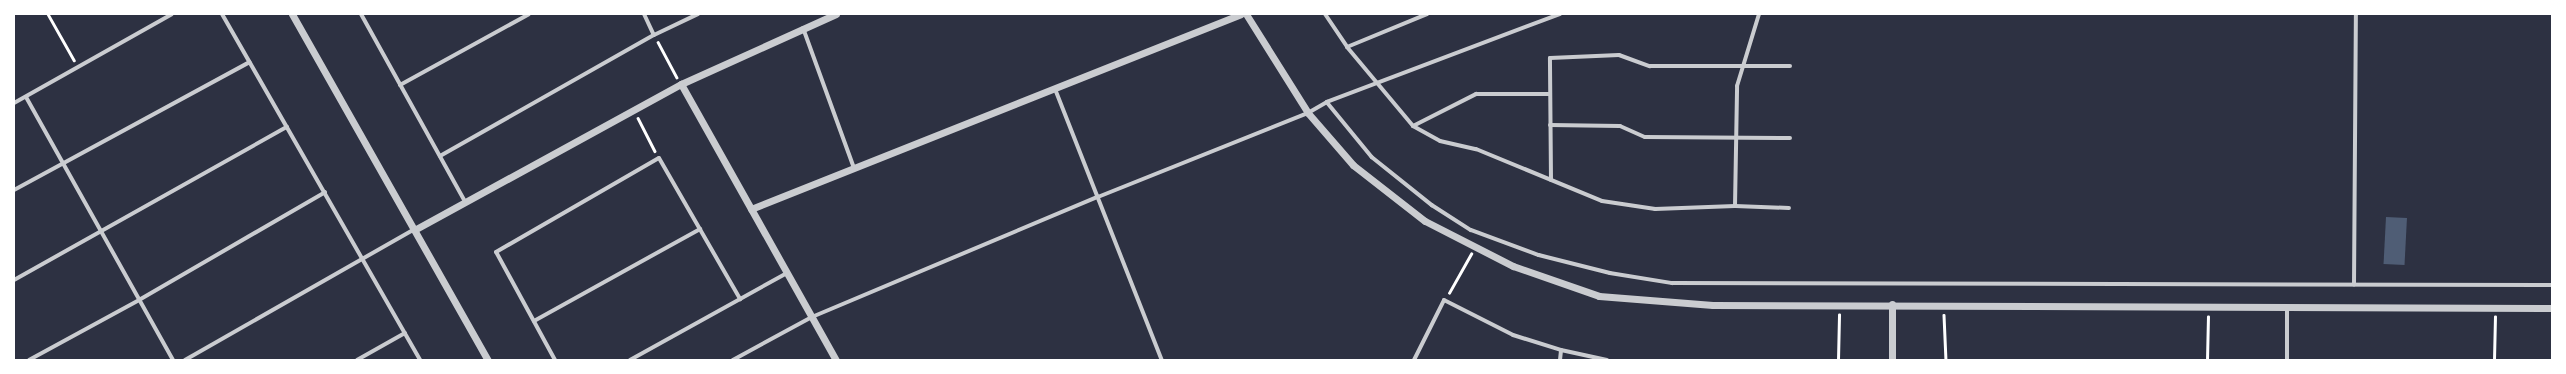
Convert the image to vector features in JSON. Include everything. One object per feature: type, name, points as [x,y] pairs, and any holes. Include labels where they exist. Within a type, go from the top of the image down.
[{"type":"street","points":[[14,103],[172,14]]},
{"type":"street","points":[[222,14],[364,258],[420,360]]},
{"type":"street","points":[[292,14],[416,229],[488,360]]},
{"type":"street","points":[[361,14],[465,202]]},
{"type":"street","points":[[400,85],[529,14]]},
{"type":"street","points":[[644,14],[654,35]]},
{"type":"street","points":[[440,156],[654,35],[698,14]]},
{"type":"street","points":[[184,360],[416,229],[681,84],[836,14]]},
{"type":"street","points":[[751,209],[1241,14]]},
{"type":"street","points":[[1246,14],[1308,113],[1353,164],[1425,220],[1475,247],[1513,266],[1598,296],[1712,305],[1944,304],[2552,308]]},
{"type":"street","points":[[1325,14],[1347,47],[1376,84],[1413,126],[1440,141],[1476,149],[1602,201],[1655,209],[1735,206],[1789,208]]},
{"type":"street","points":[[1347,47],[1427,14]]},
{"type":"street","points":[[733,360],[812,317],[1098,197],[1308,113],[1327,102],[1560,14]]},
{"type":"street","points":[[1735,206],[1737,86],[1759,14]]},
{"type":"street","points":[[2354,285],[2356,14]]},
{"type":"street","points":[[803,28],[854,168]]},
{"type":"street","points":[[1551,180],[1550,58],[1619,55],[1650,66],[1790,66]]},
{"type":"street","points":[[14,190],[62,162],[250,62]]},
{"type":"street","points":[[681,84],[836,360]]},
{"type":"street","points":[[1055,87],[1162,360]]},
{"type":"street","points":[[1413,126],[1476,94],[1550,94]]},
{"type":"street","points":[[26,97],[173,360]]},
{"type":"street","points":[[1327,102],[1372,157],[1432,205],[1472,230],[1539,255],[1610,273],[1672,283],[2552,285]]},
{"type":"street","points":[[1550,124],[1620,126],[1645,137],[1790,138]]},
{"type":"street","points":[[14,280],[287,127]]},
{"type":"street","points":[[555,360],[496,252],[659,158],[740,299]]},
{"type":"street","points":[[29,360],[139,300],[325,192]]},
{"type":"street","points":[[534,321],[700,229]]},
{"type":"street","points":[[630,360],[787,273]]},
{"type":"street","points":[[1414,360],[1444,300],[1513,334],[1560,350],[1608,360]]},
{"type":"street","points":[[1892,304],[1892,360]]},
{"type":"street","points":[[2287,307],[2287,360]]},
{"type":"street","points":[[357,360],[406,333]]},
{"type":"street","points":[[1560,350],[1560,360]]},
{"type":"path","points":[[48,14],[78,67]]},
{"type":"path","points":[[654,35],[681,84]]},
{"type":"path","points":[[634,110],[659,158]]},
{"type":"path","points":[[1444,300],[1475,247]]},
{"type":"path","points":[[1838,360],[1840,304]]},
{"type":"path","points":[[1944,304],[1946,360]]},
{"type":"path","points":[[2207,360],[2208,306]]},
{"type":"path","points":[[2494,360],[2495,308]]},
{"type":"water","points":[[2386,217],[2407,218],[2405,265],[2384,264]]}]
